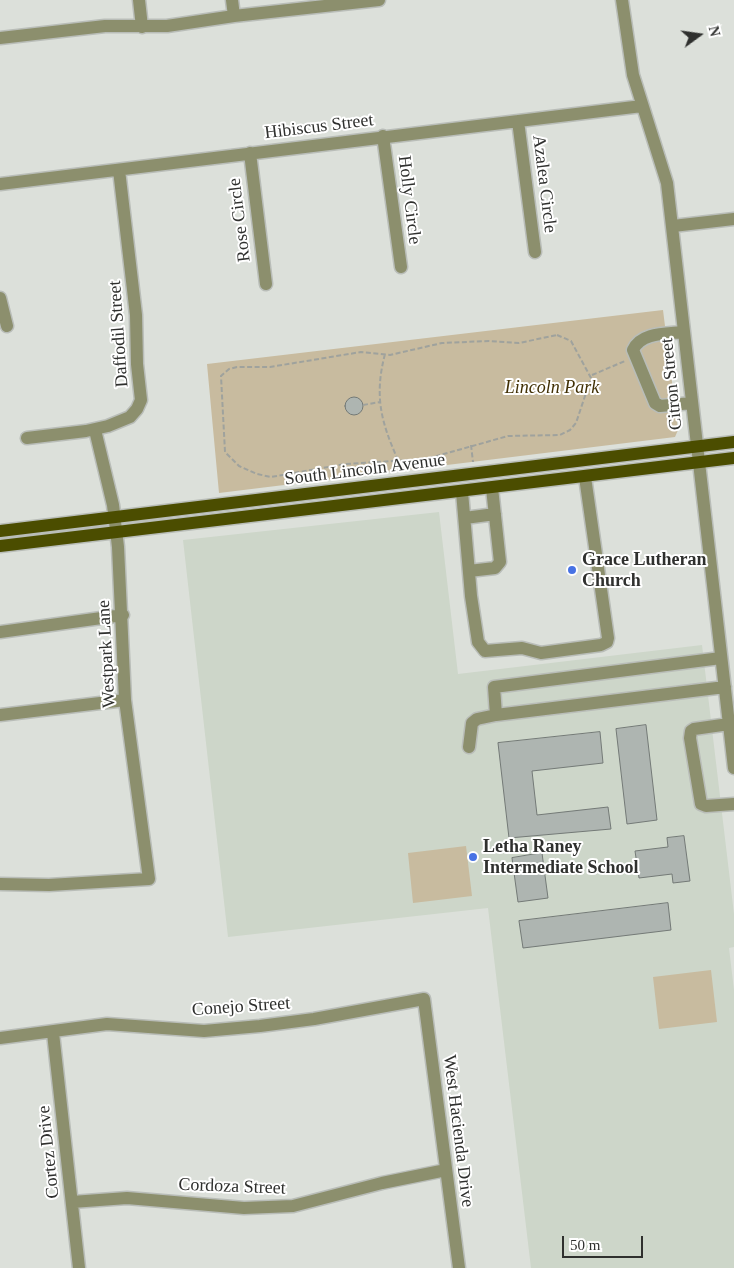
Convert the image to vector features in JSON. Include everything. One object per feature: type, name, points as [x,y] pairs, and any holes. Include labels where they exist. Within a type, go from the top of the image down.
[{"type":"main road","name":"South Lincoln Avenue","points":[[0,531],[734,442]]},
{"type":"main road","name":"South Lincoln Avenue","points":[[0,546],[734,458]]},
{"type":"street","points":[[139,0],[142,27]]},
{"type":"street","points":[[232,0],[234,16]]},
{"type":"street","points":[[0,38],[105,26],[168,26],[234,16],[379,0]]},
{"type":"street","name":"Citron Street","points":[[622,0],[633,75],[667,183],[734,768]]},
{"type":"street","name":"Hibiscus Street","points":[[0,184],[642,106]]},
{"type":"street","name":"Azalea Circle","points":[[518,121],[534,252]]},
{"type":"street","name":"Holly Circle","points":[[383,136],[401,267]]},
{"type":"street","name":"Rose Circle","points":[[250,153],[266,284]]},
{"type":"street","name":"Daffodil Street","points":[[27,438],[95,430],[130,417],[137,409],[141,400],[137,364],[136,315],[119,170]]},
{"type":"street","points":[[673,226],[734,219]]},
{"type":"street","points":[[0,298],[7,326]]},
{"type":"street","points":[[684,332],[649,336],[635,347],[634,350],[655,403],[660,406],[692,403]]},
{"type":"street","name":"Westpark Lane","points":[[0,884],[49,885],[149,878],[125,700],[123,615],[116,532],[95,430]]},
{"type":"street","points":[[462,492],[478,642],[485,651],[522,648],[541,653],[604,644],[608,638],[586,476]]},
{"type":"street","points":[[469,571],[490,570],[498,566],[492,488]]},
{"type":"street","points":[[465,518],[495,514]]},
{"type":"street","points":[[0,632],[123,615]]},
{"type":"street","points":[[496,715],[494,687],[721,658]]},
{"type":"street","points":[[469,747],[472,723],[477,719],[496,715],[724,687]]},
{"type":"street","points":[[0,715],[125,700]]},
{"type":"street","points":[[729,724],[694,729],[691,731],[690,738],[701,804],[706,806],[734,804]]},
{"type":"street","name":"Conejo Street","points":[[0,1038],[53,1033],[107,1024],[204,1031],[314,1019],[424,999]]},
{"type":"street","name":"West Hacienda Drive","points":[[424,999],[459,1268]]},
{"type":"street","name":"Cortez Drive","points":[[53,1033],[79,1268]]},
{"type":"street","name":"Cordoza Street","points":[[72,1202],[127,1198],[244,1208],[293,1206],[382,1183],[446,1170]]},
{"type":"path","points":[[557,335],[571,341],[591,376],[576,423],[570,430],[552,437],[508,436],[471,445],[431,458],[345,464],[272,477],[257,474],[239,466],[225,452],[223,445],[224,406],[221,376],[229,369],[270,367],[361,352],[385,354],[442,342],[489,340],[519,343],[557,335]]},
{"type":"path","points":[[385,354],[380,383],[382,422],[398,460]]},
{"type":"path","points":[[591,376],[636,356]]},
{"type":"path","points":[[363,405],[380,402]]},
{"type":"path","points":[[466,466],[474,464],[471,445]]},
{"type":"shaded area","name":"Letha Raney Intermediate School","points":[[439,512],[458,674],[702,645],[734,914],[734,947],[729,948],[734,990],[734,1268],[531,1268],[488,908],[228,937],[183,540]]},
{"type":"green space","name":"Lincoln Park","points":[[663,310],[678,430],[675,437],[219,493],[207,364]]},
{"type":"green space","points":[[466,846],[472,896],[413,903],[408,853]]},
{"type":"green space","points":[[711,970],[717,1022],[659,1029],[653,977]]},
{"type":"building","points":[[354,397],[360,400],[363,406],[360,412],[354,415],[348,412],[345,406],[348,400]]},
{"type":"building","points":[[646,725],[657,820],[627,824],[616,729]]},
{"type":"building","points":[[600,732],[603,763],[532,771],[537,815],[608,807],[611,829],[509,838],[498,743]]},
{"type":"building","points":[[684,836],[690,881],[673,883],[672,874],[639,878],[635,851],[668,847],[667,838]]},
{"type":"building","points":[[542,853],[548,898],[518,902],[512,858]]},
{"type":"building","points":[[668,903],[671,930],[523,948],[519,921]]},
{"type":"place","name":"Grace Lutheran Church","points":[[572,570]]},
{"type":"place","name":"Letha Raney Intermediate School","points":[[473,857]]}]
